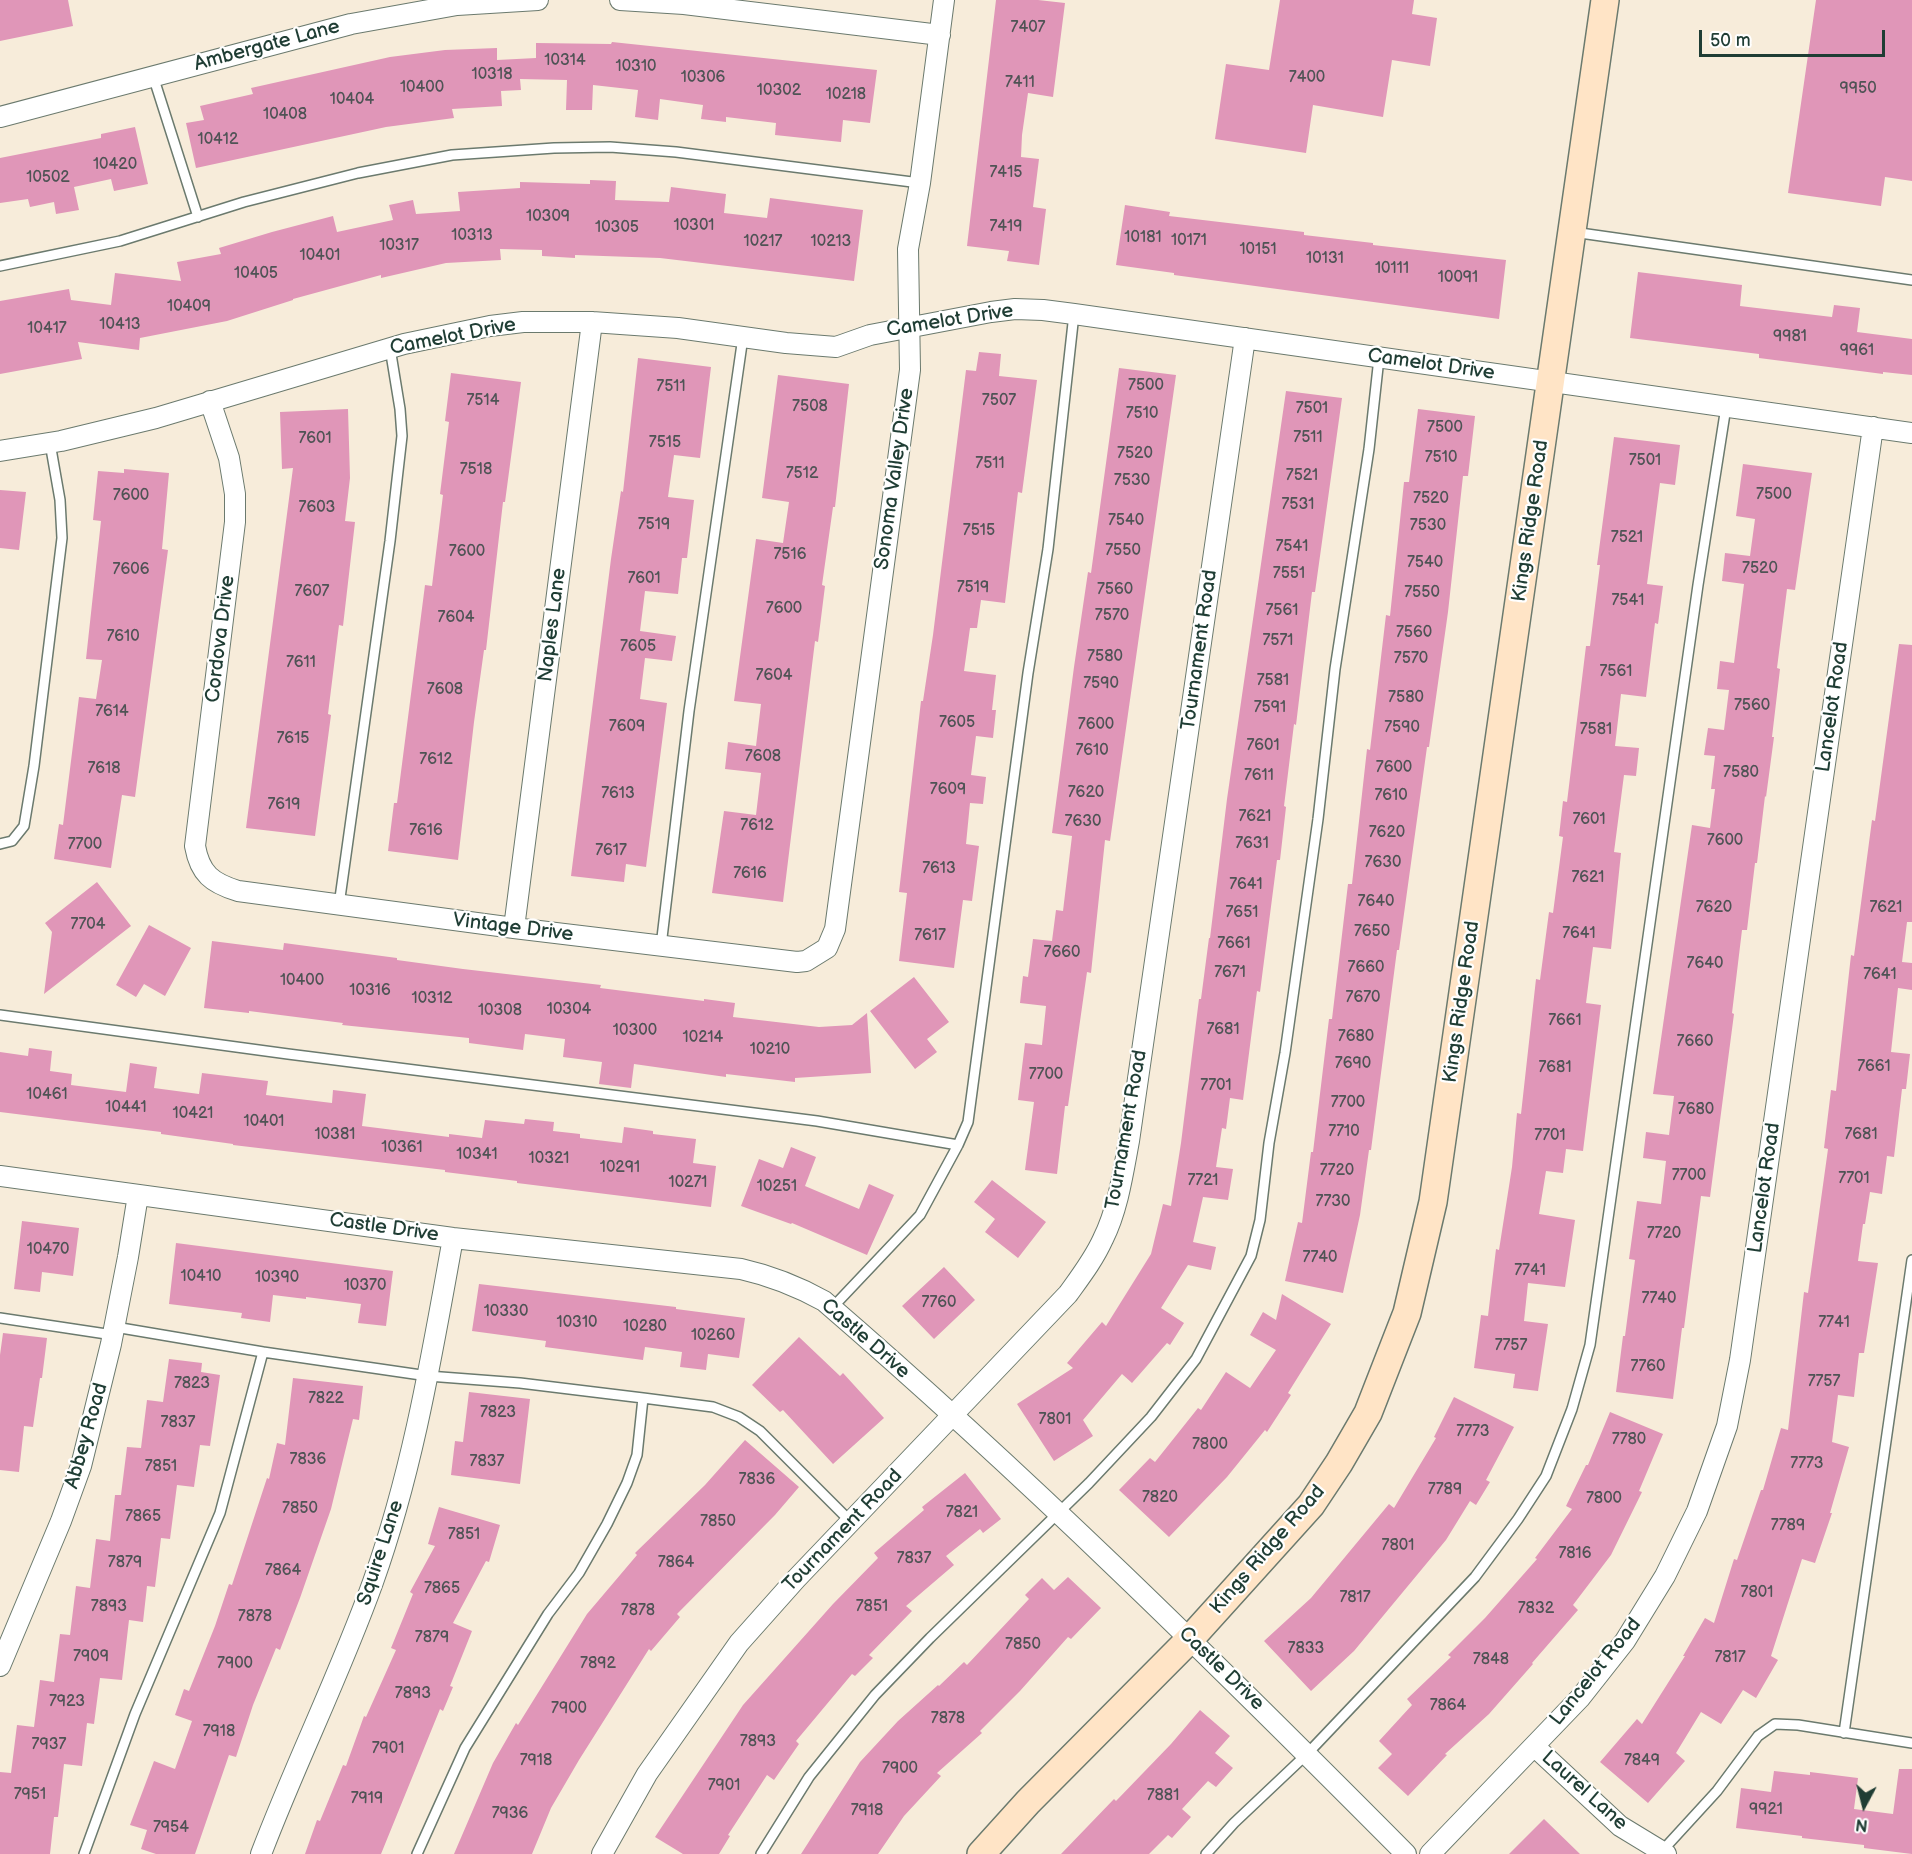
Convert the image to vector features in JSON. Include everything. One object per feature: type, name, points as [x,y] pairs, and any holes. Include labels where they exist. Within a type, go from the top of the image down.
[{"type":"street","name":"Ambergate Lane","points":[[0,117],[351,24],[457,5],[538,0]]},
{"type":"street","points":[[620,0],[684,4],[940,35]]},
{"type":"street","name":"Sonoma Valley Drive","points":[[820,952],[827,948],[836,929],[910,370],[908,249],[920,183],[944,0]]},
{"type":"street","name":"Kings Ridge Road","points":[[981,1854],[1028,1802],[1190,1639],[1311,1505],[1340,1463],[1368,1413],[1407,1313],[1433,1202],[1605,0]]},
{"type":"street","name":"Camelot Drive","points":[[0,451],[50,443],[156,418],[390,348],[490,326],[523,322],[592,322],[678,328],[786,343],[836,347],[870,334],[1015,309],[1074,314],[1912,433]]},
{"type":"street","name":"Naples Lane","points":[[514,928],[592,322]]},
{"type":"street","name":"Tournament Road","points":[[602,1854],[647,1774],[739,1643],[796,1579],[1068,1294],[1082,1276],[1104,1238],[1119,1191],[1130,1129],[1245,338]]},
{"type":"street","name":"Cordova Drive","points":[[208,876],[198,861],[195,846],[235,522],[235,494],[229,458],[210,401]]},
{"type":"street","name":"Lancelot Road","points":[[1430,1854],[1580,1698],[1625,1641],[1665,1576],[1697,1511],[1727,1426],[1740,1360],[1874,427]]},
{"type":"street","name":"Vintage Drive","points":[[208,876],[216,884],[238,891],[514,928],[797,962],[806,961],[820,952]]},
{"type":"street","name":"Castle Drive","points":[[0,1176],[453,1238],[741,1269],[800,1287],[832,1308],[954,1416],[1190,1639],[1406,1854]]},
{"type":"street","name":"Abbey Road","points":[[0,1666],[61,1521],[81,1466],[114,1331],[138,1195]]},
{"type":"street","name":"Squire Lane","points":[[261,1854],[336,1681],[374,1581],[397,1506],[428,1376],[453,1238]]},
{"type":"street","name":"Laurel Lane","points":[[1534,1746],[1620,1826],[1662,1853]]},
{"type":"lane","points":[[153,76],[198,217]]},
{"type":"lane","points":[[0,266],[120,241],[244,202],[357,173],[452,155],[554,148],[610,147],[676,152],[920,183]]},
{"type":"lane","points":[[1572,232],[1912,280]]},
{"type":"lane","points":[[832,1308],[921,1215],[968,1122],[1028,673],[1048,549],[1074,314]]},
{"type":"lane","points":[[661,946],[689,711],[743,337]]},
{"type":"lane","points":[[339,904],[402,436],[390,348]]},
{"type":"lane","points":[[761,1854],[809,1777],[875,1695],[1089,1483],[1152,1417],[1196,1359],[1251,1256],[1260,1220],[1269,1143],[1285,1053],[1318,819],[1335,669],[1369,449],[1379,358]]},
{"type":"lane","points":[[1206,1854],[1234,1823],[1307,1754],[1474,1577],[1518,1519],[1546,1476],[1572,1409],[1590,1345],[1698,585],[1726,407]]},
{"type":"lane","points":[[0,844],[12,842],[24,826],[34,766],[62,538],[60,500],[50,443]]},
{"type":"lane","points":[[0,1015],[817,1121],[958,1145]]},
{"type":"lane","points":[[1844,1733],[1912,1260]]},
{"type":"lane","points":[[0,1318],[114,1331],[428,1376],[520,1383],[713,1407],[740,1417],[760,1431],[851,1522]]},
{"type":"lane","points":[[84,1854],[135,1714],[220,1513],[263,1352]]},
{"type":"lane","points":[[417,1854],[465,1748],[548,1614],[579,1573],[607,1524],[627,1483],[637,1455],[643,1398]]},
{"type":"lane","points":[[1662,1853],[1717,1791],[1758,1736],[1775,1724],[1798,1725],[1912,1743]]},
{"type":"building","points":[[0,0],[68,0],[73,26],[0,41]]},
{"type":"building","points":[[996,0],[1038,0],[1065,3],[1053,97],[1028,93],[1022,135],[1021,157],[1039,159],[1033,207],[1046,209],[1039,265],[1007,261],[1009,251],[967,246]]},
{"type":"building","points":[[1280,0],[1414,0],[1412,14],[1437,18],[1430,66],[1392,60],[1383,117],[1313,105],[1306,153],[1215,139],[1226,64],[1269,70]]},
{"type":"building","points":[[1816,0],[1912,0],[1912,181],[1885,177],[1881,206],[1788,193]]},
{"type":"building","points":[[612,42],[877,70],[870,123],[843,120],[841,142],[775,135],[776,123],[726,117],[726,122],[701,119],[703,105],[660,99],[658,120],[635,117],[638,90],[593,85],[592,110],[566,110],[567,80],[520,79],[521,90],[501,91],[502,106],[452,109],[454,118],[386,127],[196,168],[186,123],[204,120],[200,106],[253,94],[251,88],[390,57],[445,50],[497,48],[497,60],[536,58],[536,43],[611,44]]},
{"type":"building","points":[[135,127],[148,184],[114,191],[111,179],[74,187],[79,210],[56,214],[54,202],[30,207],[28,199],[0,203],[0,158],[101,138],[101,134]]},
{"type":"building","points":[[590,180],[616,181],[615,200],[669,202],[671,187],[726,194],[724,213],[767,218],[770,198],[863,210],[854,281],[660,258],[575,255],[575,258],[542,256],[542,250],[500,249],[501,260],[446,263],[381,278],[381,275],[293,299],[227,321],[140,338],[139,350],[78,342],[82,359],[0,374],[0,301],[69,289],[71,300],[111,305],[115,273],[181,281],[177,262],[221,254],[219,248],[333,216],[337,232],[393,220],[389,205],[413,200],[416,214],[460,211],[458,192],[520,188],[520,182],[590,184]]},
{"type":"building","points":[[1125,205],[1170,212],[1169,216],[1304,232],[1304,235],[1373,243],[1373,245],[1506,260],[1499,319],[1174,275],[1174,273],[1116,265]]},
{"type":"building","points":[[1638,272],[1742,285],[1740,306],[1832,317],[1834,305],[1860,308],[1857,332],[1912,339],[1912,375],[1883,372],[1883,374],[1759,358],[1759,354],[1630,338]]},
{"type":"building","points":[[979,352],[1001,354],[999,376],[1037,380],[1022,493],[1018,492],[1005,603],[981,600],[977,628],[970,628],[964,671],[996,675],[992,710],[996,710],[993,738],[976,736],[971,775],[986,777],[983,804],[970,803],[966,844],[979,846],[972,901],[963,900],[954,968],[899,961],[907,893],[899,892],[921,701],[923,701],[933,635],[966,370],[976,371]]},
{"type":"building","points":[[638,358],[711,367],[700,458],[674,455],[668,497],[694,500],[687,558],[682,558],[678,594],[645,591],[640,631],[676,636],[672,661],[645,658],[640,699],[667,703],[646,867],[626,864],[624,882],[571,876],[611,559],[621,491],[623,492]]},
{"type":"building","points":[[1119,368],[1176,375],[1110,841],[1105,840],[1091,973],[1087,972],[1068,1106],[1065,1106],[1057,1174],[1025,1170],[1034,1102],[1018,1100],[1025,1043],[1042,1045],[1046,1006],[1020,1003],[1023,976],[1028,977],[1033,939],[1052,941],[1056,910],[1063,911],[1072,836],[1052,833],[1074,667],[1088,572],[1091,573]]},
{"type":"building","points":[[451,373],[521,382],[505,502],[503,502],[486,650],[484,650],[474,722],[458,860],[388,851],[394,803],[397,803],[425,585],[432,586],[443,495],[440,494],[449,422],[445,421]]},
{"type":"building","points":[[778,375],[849,384],[835,507],[833,507],[822,585],[825,586],[818,642],[815,641],[783,902],[712,893],[724,811],[756,815],[761,773],[725,769],[728,742],[756,746],[761,704],[734,701],[756,539],[783,543],[789,502],[762,498]]},
{"type":"building","points":[[1286,391],[1342,398],[1315,592],[1312,592],[1296,725],[1294,724],[1280,860],[1277,860],[1243,1100],[1230,1098],[1226,1129],[1222,1128],[1216,1167],[1233,1169],[1228,1200],[1203,1197],[1193,1242],[1216,1247],[1211,1270],[1188,1265],[1161,1308],[1184,1323],[1170,1345],[1167,1343],[1132,1383],[1122,1374],[1083,1420],[1093,1436],[1054,1461],[1017,1404],[1073,1368],[1067,1363],[1102,1322],[1106,1326],[1151,1254],[1163,1204],[1171,1206]]},
{"type":"building","points":[[348,409],[350,478],[345,521],[355,522],[343,626],[339,625],[328,714],[331,715],[315,836],[246,828],[293,468],[282,469],[280,412]]},
{"type":"building","points":[[1418,409],[1475,416],[1468,476],[1463,476],[1448,612],[1399,950],[1397,950],[1371,1150],[1369,1150],[1360,1215],[1343,1293],[1285,1281],[1298,1222],[1302,1223],[1311,1152],[1313,1152],[1348,884],[1352,884],[1367,749],[1370,750],[1386,615],[1390,616],[1404,482],[1409,482]]},
{"type":"building","points":[[1614,437],[1680,445],[1675,485],[1660,483],[1647,584],[1663,586],[1658,624],[1655,623],[1646,697],[1621,694],[1615,746],[1639,748],[1636,776],[1624,775],[1614,852],[1621,853],[1611,949],[1593,947],[1586,1003],[1601,1005],[1583,1151],[1566,1149],[1563,1173],[1546,1171],[1539,1214],[1575,1220],[1565,1287],[1528,1283],[1524,1321],[1548,1324],[1538,1391],[1513,1388],[1515,1374],[1474,1368],[1481,1315],[1488,1316],[1496,1249],[1499,1250],[1512,1167],[1517,1113],[1521,1114],[1536,979],[1540,980],[1549,912],[1553,913],[1563,837],[1559,836],[1563,801],[1567,802],[1586,646],[1590,646],[1600,565],[1597,565]]},
{"type":"building","points":[[1743,464],[1812,473],[1795,590],[1787,589],[1777,668],[1780,669],[1772,737],[1774,737],[1747,930],[1742,930],[1732,1013],[1734,1014],[1710,1197],[1701,1196],[1673,1399],[1616,1392],[1635,1260],[1629,1259],[1637,1201],[1661,1204],[1666,1161],[1643,1158],[1646,1132],[1669,1135],[1674,1096],[1653,1094],[1692,825],[1710,828],[1715,789],[1711,789],[1715,756],[1704,755],[1708,728],[1724,730],[1729,690],[1717,689],[1720,661],[1734,663],[1744,584],[1722,581],[1725,553],[1750,556],[1755,519],[1736,516]]},
{"type":"building","points":[[124,469],[169,473],[162,549],[168,550],[135,797],[122,795],[111,868],[54,859],[59,824],[63,825],[79,697],[96,699],[102,660],[86,659],[101,521],[93,520],[98,471],[124,473]]},
{"type":"building","points":[[0,490],[26,492],[19,550],[0,548]]},
{"type":"building","points":[[1899,644],[1912,645],[1912,922],[1907,922],[1902,962],[1912,963],[1912,990],[1898,988],[1891,1052],[1910,1054],[1906,1089],[1902,1089],[1894,1157],[1887,1156],[1882,1194],[1870,1192],[1865,1224],[1863,1224],[1858,1261],[1878,1263],[1864,1353],[1859,1353],[1854,1397],[1838,1395],[1832,1442],[1849,1447],[1830,1513],[1832,1513],[1815,1563],[1802,1559],[1771,1656],[1778,1660],[1756,1698],[1743,1690],[1721,1724],[1701,1712],[1676,1753],[1685,1761],[1648,1803],[1600,1762],[1637,1719],[1642,1724],[1685,1656],[1683,1656],[1705,1618],[1714,1623],[1734,1559],[1737,1560],[1761,1490],[1763,1490],[1781,1428],[1788,1430],[1804,1292],[1808,1293],[1828,1149],[1824,1148],[1831,1090],[1836,1091],[1851,955],[1854,956],[1872,820],[1875,821]]},
{"type":"building","points":[[97,882],[131,926],[44,994],[52,932],[45,923]]},
{"type":"building","points":[[149,925],[191,948],[165,996],[144,984],[136,997],[116,985]]},
{"type":"building","points":[[212,941],[283,950],[284,943],[463,969],[601,985],[600,988],[735,1003],[733,1017],[819,1027],[852,1025],[867,1013],[871,1073],[795,1078],[795,1082],[726,1074],[726,1077],[634,1064],[631,1088],[599,1084],[602,1062],[563,1057],[565,1039],[525,1034],[523,1050],[469,1043],[469,1038],[342,1025],[343,1023],[249,1011],[249,1013],[204,1008]]},
{"type":"building","points":[[914,977],[949,1022],[927,1039],[937,1052],[915,1069],[870,1011]]},
{"type":"building","points":[[29,1048],[52,1051],[50,1071],[72,1074],[71,1085],[126,1092],[130,1063],[157,1067],[154,1088],[199,1094],[202,1073],[268,1081],[266,1095],[332,1103],[333,1090],[366,1094],[362,1126],[449,1137],[449,1134],[482,1138],[485,1120],[524,1124],[525,1119],[554,1122],[553,1131],[580,1134],[580,1138],[622,1143],[624,1127],[653,1131],[653,1134],[696,1139],[693,1163],[716,1166],[711,1207],[517,1183],[517,1181],[445,1172],[445,1170],[233,1145],[161,1134],[161,1132],[0,1112],[0,1052],[28,1056]]},
{"type":"building","points":[[791,1147],[816,1157],[805,1186],[859,1209],[869,1184],[894,1195],[867,1255],[792,1223],[741,1206],[759,1159],[783,1168]]},
{"type":"building","points":[[992,1180],[1046,1222],[1018,1258],[985,1232],[995,1219],[974,1202]]},
{"type":"building","points":[[22,1221],[79,1228],[73,1276],[42,1272],[40,1292],[14,1289]]},
{"type":"building","points":[[176,1243],[393,1271],[386,1326],[358,1323],[361,1304],[306,1297],[306,1299],[273,1295],[270,1322],[241,1318],[242,1313],[169,1304]]},
{"type":"building","points":[[944,1267],[975,1300],[934,1339],[902,1306]]},
{"type":"building","points":[[479,1284],[676,1307],[676,1309],[745,1318],[739,1358],[708,1354],[706,1370],[680,1367],[682,1352],[645,1347],[643,1360],[545,1347],[546,1341],[472,1331]]},
{"type":"building","points":[[1282,1294],[1331,1324],[1288,1393],[1291,1395],[1267,1432],[1265,1430],[1227,1477],[1169,1537],[1119,1490],[1150,1458],[1155,1462],[1198,1408],[1201,1410],[1226,1372],[1250,1388],[1276,1350],[1250,1335],[1263,1312],[1276,1320]]},
{"type":"building","points":[[3,1333],[47,1338],[33,1427],[24,1426],[19,1472],[0,1470],[0,1355]]},
{"type":"building","points":[[799,1337],[840,1376],[843,1373],[884,1418],[833,1464],[783,1410],[780,1412],[752,1385]]},
{"type":"building","points":[[169,1359],[202,1363],[201,1372],[220,1375],[210,1446],[200,1445],[194,1487],[177,1485],[170,1539],[161,1538],[155,1587],[147,1586],[143,1622],[129,1620],[122,1680],[100,1678],[94,1724],[87,1723],[82,1766],[64,1764],[58,1817],[54,1817],[50,1854],[0,1854],[0,1772],[11,1773],[17,1725],[34,1727],[40,1680],[54,1682],[60,1634],[70,1635],[76,1586],[90,1588],[96,1539],[110,1541],[115,1495],[121,1495],[127,1447],[141,1448],[147,1400],[163,1402]]},
{"type":"building","points":[[293,1378],[363,1386],[359,1420],[353,1419],[331,1509],[300,1598],[280,1650],[276,1648],[253,1705],[236,1757],[229,1755],[195,1854],[156,1854],[141,1849],[147,1830],[130,1825],[154,1761],[175,1769],[192,1721],[175,1715],[184,1689],[189,1691],[229,1584],[232,1585],[267,1478],[269,1479],[277,1443],[285,1445]]},
{"type":"building","points":[[469,1392],[530,1399],[520,1484],[451,1475],[455,1441],[463,1442]]},
{"type":"building","points":[[1454,1397],[1514,1427],[1486,1480],[1490,1482],[1476,1505],[1470,1501],[1446,1540],[1354,1651],[1311,1691],[1264,1641],[1311,1598],[1389,1504],[1394,1508],[1436,1438],[1434,1437]]},
{"type":"building","points":[[1610,1412],[1663,1434],[1639,1491],[1642,1492],[1611,1555],[1573,1605],[1578,1610],[1533,1664],[1489,1714],[1445,1754],[1447,1755],[1408,1796],[1378,1768],[1392,1754],[1379,1741],[1412,1705],[1407,1699],[1451,1657],[1448,1655],[1485,1618],[1537,1559],[1535,1558],[1572,1509],[1566,1506],[1588,1465]]},
{"type":"building","points":[[745,1440],[799,1487],[775,1515],[677,1614],[680,1617],[651,1651],[649,1649],[551,1808],[532,1854],[454,1854],[493,1763],[516,1723],[518,1725],[587,1614],[637,1555],[635,1553],[705,1485]]},
{"type":"building","points":[[965,1473],[1001,1519],[983,1533],[980,1529],[946,1556],[954,1565],[906,1606],[912,1611],[869,1655],[873,1658],[855,1676],[852,1674],[796,1741],[799,1744],[774,1780],[767,1775],[728,1835],[730,1836],[719,1854],[683,1854],[655,1837],[743,1705],[833,1604],[878,1558],[874,1553],[924,1510],[922,1507]]},
{"type":"building","points":[[439,1507],[500,1525],[489,1562],[486,1561],[453,1623],[472,1631],[450,1686],[453,1687],[443,1711],[440,1709],[381,1854],[305,1854],[317,1820],[320,1821],[343,1765],[346,1766],[364,1716],[366,1717],[396,1650],[391,1648],[413,1594],[410,1592],[435,1546],[428,1544]]},
{"type":"building","points":[[1068,1577],[1101,1608],[1071,1639],[1068,1637],[1020,1691],[980,1731],[982,1733],[937,1773],[941,1776],[904,1816],[878,1854],[801,1854],[860,1762],[898,1721],[964,1662],[967,1665],[1029,1599],[1025,1595],[1042,1578],[1054,1590]]},
{"type":"building","points":[[1200,1710],[1230,1736],[1215,1753],[1233,1768],[1216,1787],[1208,1781],[1182,1809],[1191,1817],[1172,1838],[1168,1835],[1149,1854],[1061,1854],[1114,1799],[1116,1801]]},
{"type":"building","points":[[1899,1769],[1912,1769],[1912,1854],[1864,1848],[1864,1845],[1736,1828],[1741,1788],[1771,1792],[1774,1771],[1810,1775],[1810,1772],[1858,1778],[1854,1809],[1893,1814]]},
{"type":"building","points":[[1544,1819],[1580,1854],[1509,1854]]}]
